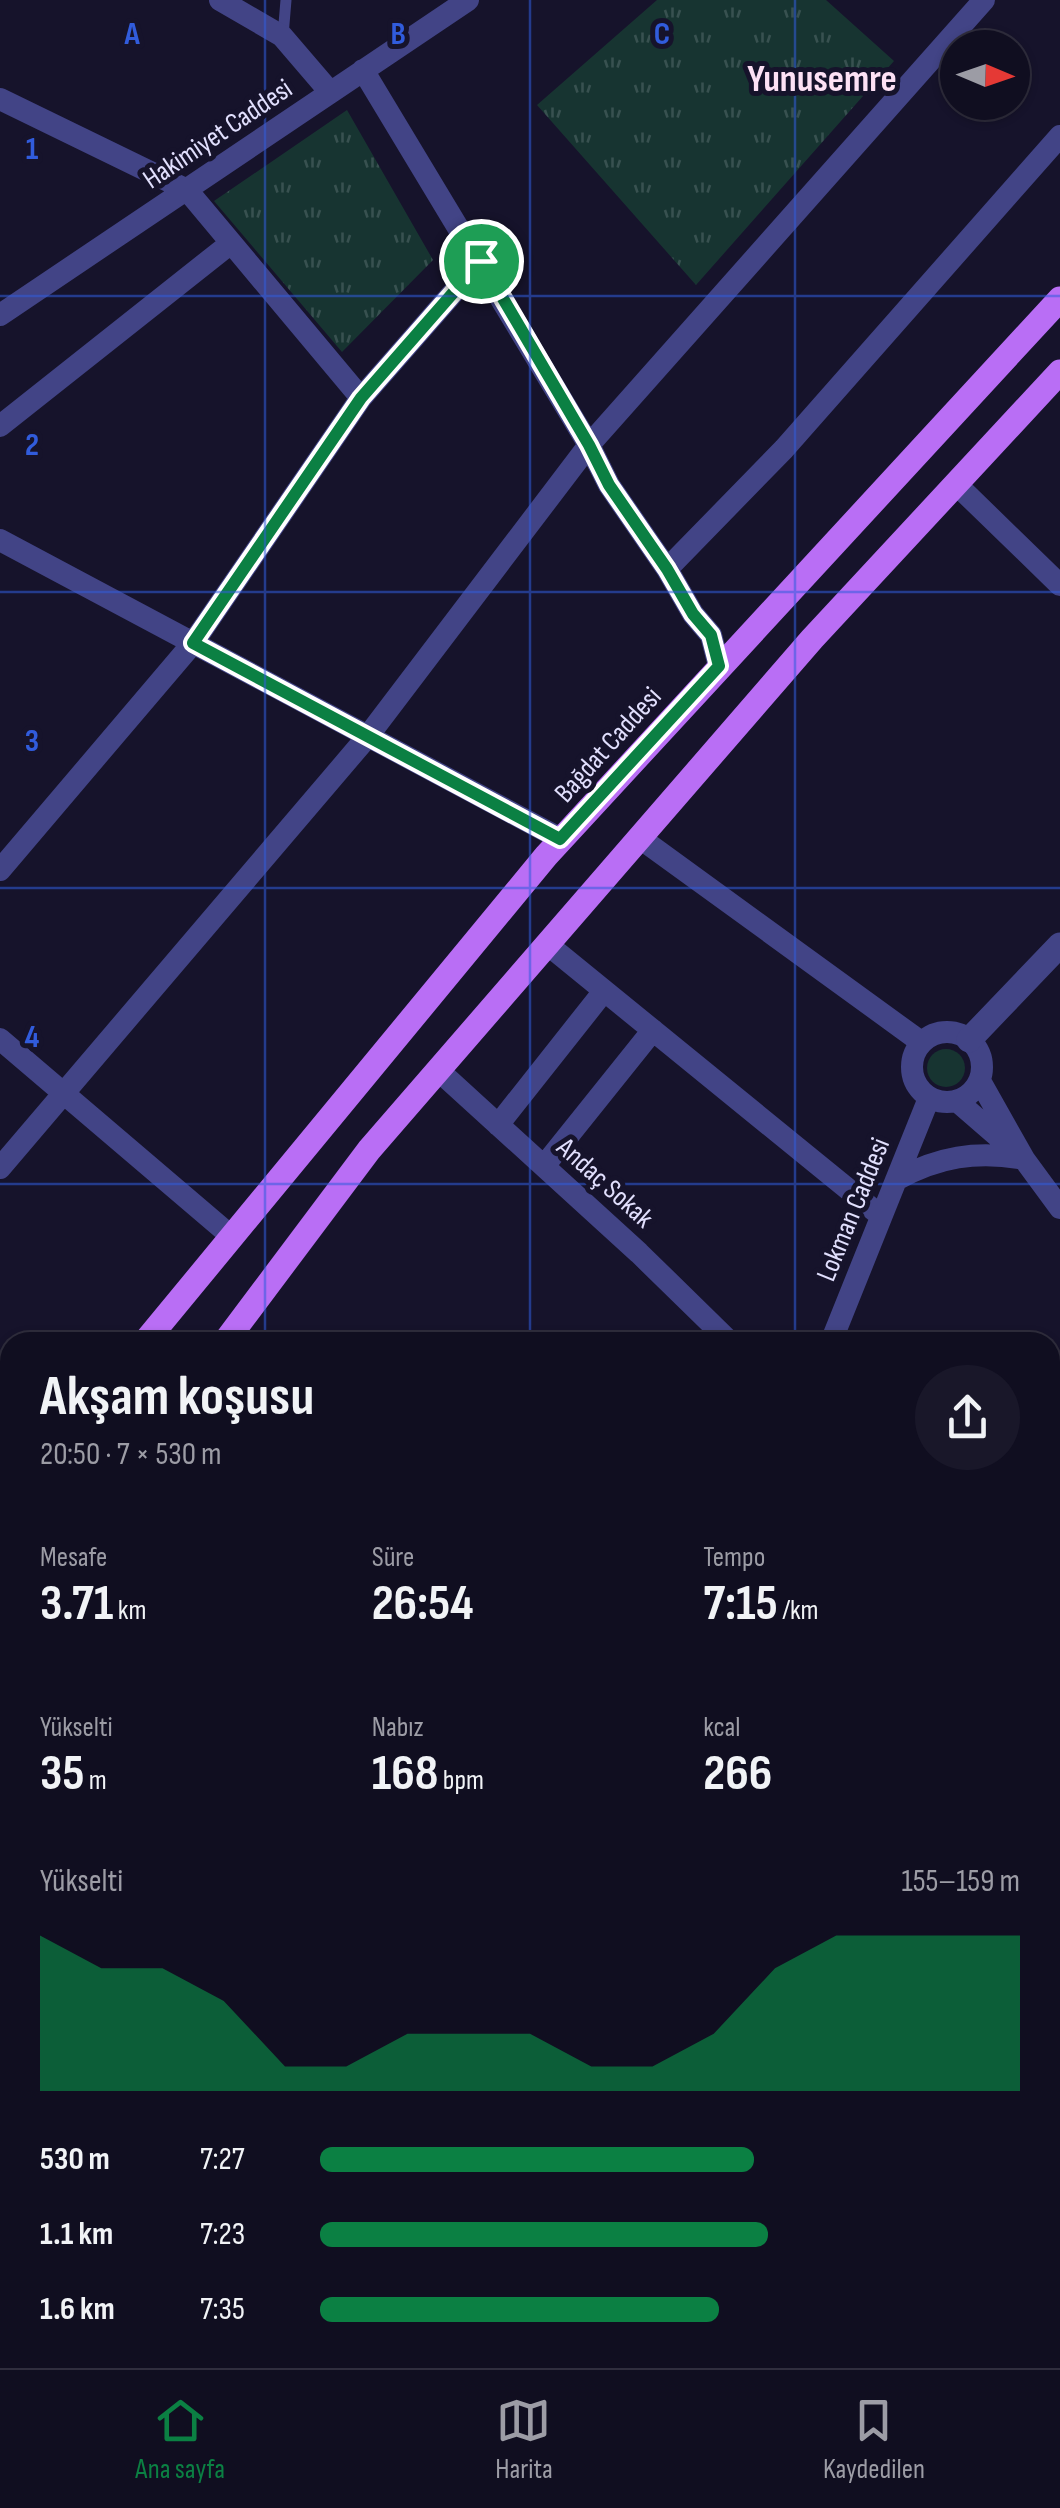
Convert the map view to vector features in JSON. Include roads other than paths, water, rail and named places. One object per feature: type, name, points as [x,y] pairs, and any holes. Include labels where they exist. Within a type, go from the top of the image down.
[{"type":"main road","name":"Bağdat Caddesi","points":[[153,1332],[560,839],[1060,300]]},
{"type":"main road","points":[[232,1332],[369,1150],[812,639],[1060,372]]},
{"type":"street","points":[[220,0],[282,36],[330,92]]},
{"type":"street","name":"Hakimiyet Caddesi","points":[[0,316],[468,0]]},
{"type":"street","points":[[0,1168],[368,736],[589,445],[984,0]]},
{"type":"street","points":[[362,70],[481,261],[609,485],[693,614],[711,635],[719,666]]},
{"type":"street","points":[[0,98],[187,190],[361,398]]},
{"type":"street","points":[[667,569],[784,449],[1060,136]]},
{"type":"street","points":[[0,426],[231,243]]},
{"type":"street","points":[[0,870],[193,643],[361,398],[481,261]]},
{"type":"street","points":[[956,484],[1060,585]]},
{"type":"street","points":[[0,540],[560,839]]},
{"type":"street","points":[[640,838],[921,1042]]},
{"type":"street","points":[[548,944],[882,1216]]},
{"type":"street","points":[[969,1040],[1060,944]]},
{"type":"street","points":[[498,1125],[604,990]]},
{"type":"street","points":[[544,1166],[652,1030]]},
{"type":"street","points":[[945,1032],[969,1040],[982,1061],[980,1081],[974,1090],[958,1102],[938,1102],[920,1092],[912,1074],[914,1054],[921,1042],[945,1032]]},
{"type":"street","points":[[0,1040],[232,1236]]},
{"type":"street","name":"Andaç Sokak","points":[[438,1070],[720,1332]]},
{"type":"street","points":[[980,1081],[1024,1159],[1060,1208]]},
{"type":"street","name":"Lokman Caddesi","points":[[835,1332],[928,1098]]},
{"type":"street","points":[[958,1102],[1024,1159]]},
{"type":"street","points":[[896,1180],[952,1157],[988,1154],[1024,1159]]},
{"type":"lane","points":[[282,36],[286,0]]},
{"type":"district","name":"Yunusemre","points":[[822,78]]}]
